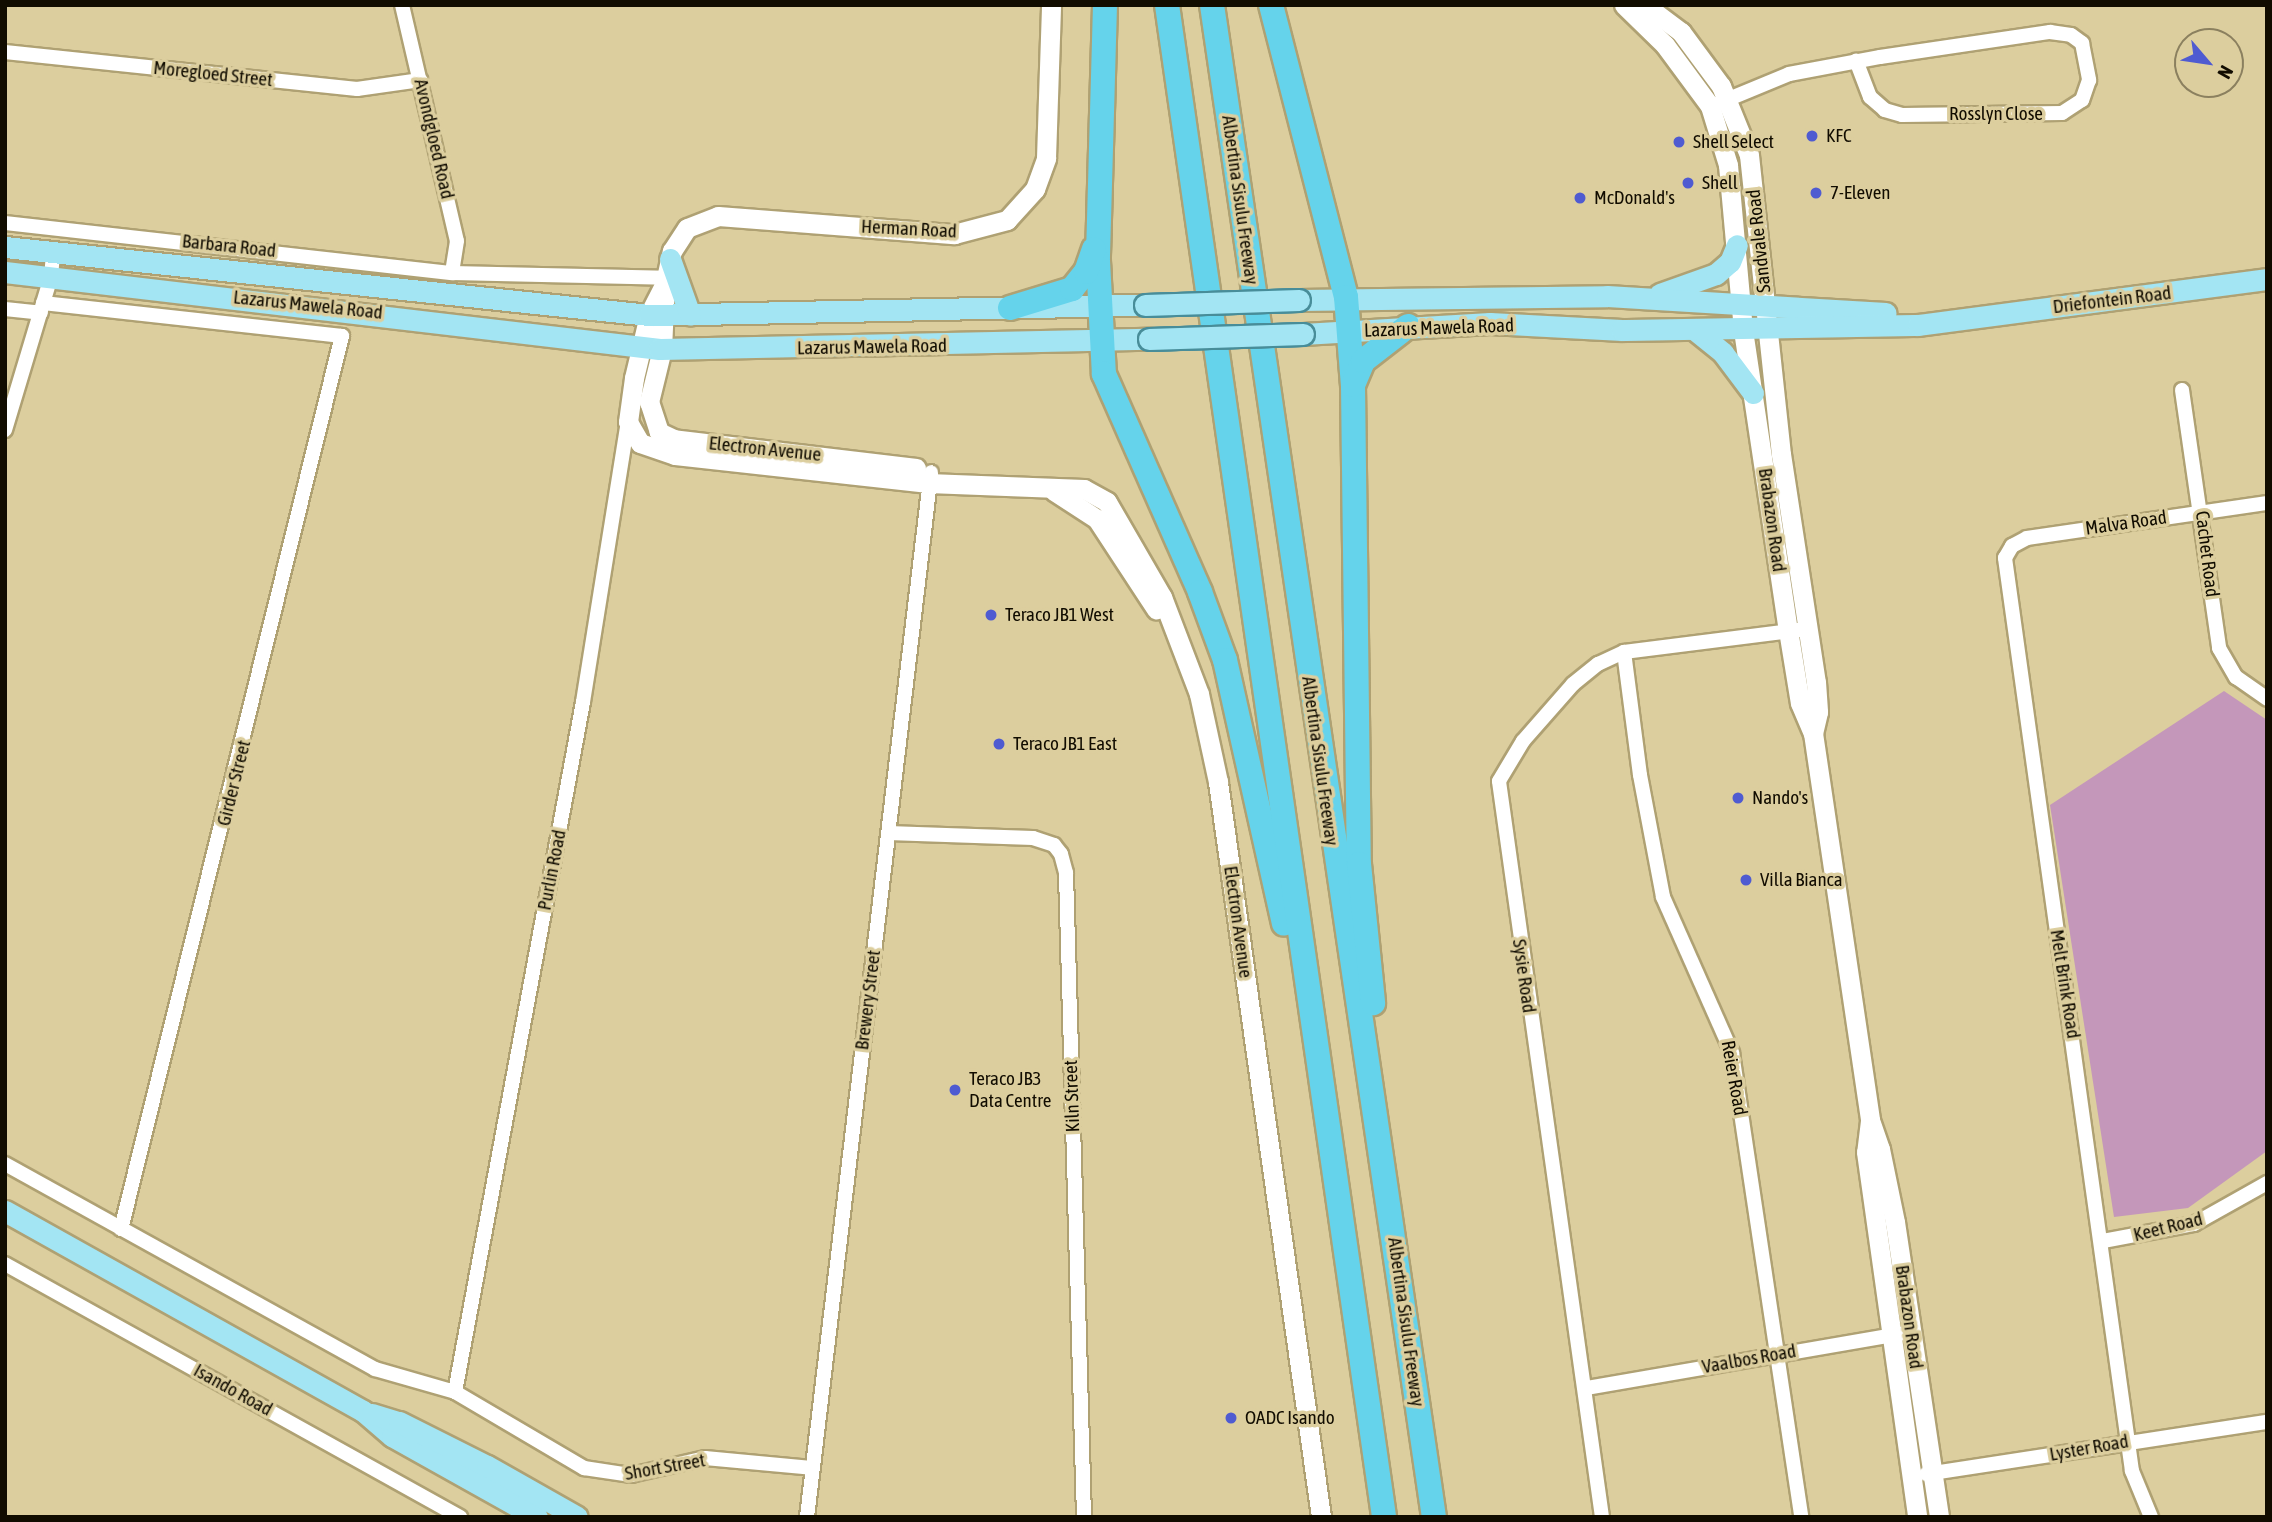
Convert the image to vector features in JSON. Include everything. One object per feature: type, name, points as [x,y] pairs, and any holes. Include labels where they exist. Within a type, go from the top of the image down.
[{"type":"highway","points":[[1105,5],[1099,340],[1108,384],[1200,592],[1225,660],[1285,927],[1312,1021]]},
{"type":"highway","points":[[1167,5],[1384,1517]]},
{"type":"highway","name":"Albertina Sisulu Freeway","points":[[1212,5],[1339,890],[1373,1090],[1434,1517]]},
{"type":"highway","points":[[1271,5],[1346,297],[1353,386],[1355,771],[1359,864],[1378,1051],[1373,1090]]},
{"type":"highway","points":[[1010,308],[1077,284],[1089,266],[1101,213]]},
{"type":"highway","points":[[1353,386],[1363,362],[1408,326]]},
{"type":"main road","name":"Herman Road","points":[[640,346],[658,315],[667,273],[687,228],[718,216],[954,234],[1007,219],[1035,189],[1046,158],[1051,5]]},
{"type":"main road","name":"Sandvale Road","points":[[1640,8],[1719,103],[1749,155],[1766,304]]},
{"type":"main road","name":"Sandvale Road","points":[[1719,103],[1742,304]]},
{"type":"main road","points":[[1651,297],[1716,274],[1730,262],[1737,245]]},
{"type":"main road","name":"Lazarus Mawela Road","points":[[5,247],[658,315],[1145,305],[1346,297],[1651,297],[1742,304]]},
{"type":"main road","name":"Lazarus Mawela Road","points":[[5,272],[662,349],[1149,339],[1303,334],[1490,323],[1743,330]]},
{"type":"main road","points":[[667,273],[690,315]]},
{"type":"main road","name":"Driefontein Road","points":[[1743,330],[1918,325],[1957,317],[2267,279]]},
{"type":"main road","name":"Driefontein Road","points":[[1742,304],[1957,317]]},
{"type":"main road","name":"Brabazon Road","points":[[1742,304],[1752,393],[1797,629]]},
{"type":"main road","name":"Brabazon Road","points":[[1766,304],[1797,629],[1800,704],[1813,733],[1870,1120],[1886,1176],[1939,1517]]},
{"type":"main road","name":"Herman Road","points":[[658,315],[662,349]]},
{"type":"main road","points":[[1695,330],[1723,353],[1752,393]]},
{"type":"main road","name":"Purlin Road","points":[[628,422],[640,346]]},
{"type":"main road","name":"Electron Avenue","points":[[662,349],[649,402],[652,419],[663,435],[956,483],[1054,491],[1084,489],[1107,502],[1162,597],[1171,627],[1199,694],[1218,782],[1321,1517]]},
{"type":"main road","name":"Electron Avenue","points":[[628,422],[640,443],[662,452],[930,478]]},
{"type":"main road","name":"Brabazon Road","points":[[1870,1120],[1866,1152],[1917,1517]]},
{"type":"main road","points":[[5,1211],[363,1411],[392,1436],[537,1517]]},
{"type":"main road","points":[[363,1411],[399,1422],[577,1517]]},
{"type":"street","name":"Avondgloed Road","points":[[402,5],[457,241],[452,273]]},
{"type":"street","name":"Rosslyn Close","points":[[1719,103],[1789,74],[1856,61],[2057,32],[2082,43],[2089,80],[2082,100],[2062,113],[1902,115],[1885,110],[1870,97],[1856,61]]},
{"type":"street","name":"Moregloed Street","points":[[5,52],[357,89],[420,80]]},
{"type":"street","name":"Barbara Road","points":[[5,223],[452,273],[667,273]]},
{"type":"street","points":[[5,430],[51,277],[53,252]]},
{"type":"street","points":[[5,309],[42,308]]},
{"type":"street","name":"Girder Street","points":[[42,308],[342,336],[121,1229]]},
{"type":"street","name":"Cachet Road","points":[[2182,390],[2223,661],[2236,677],[2267,699]]},
{"type":"street","name":"Purlin Road","points":[[455,1392],[578,729],[628,422]]},
{"type":"street","name":"Brewery Street","points":[[807,1517],[930,478]]},
{"type":"street","name":"Malva Road","points":[[2027,538],[2267,503]]},
{"type":"street","name":"Melt Brink Road","points":[[2027,538],[2007,552],[2005,573],[2103,1241],[2132,1471],[2151,1517]]},
{"type":"street","name":"Sysie Road","points":[[1602,1517],[1587,1388],[1499,781],[1509,757],[1573,684],[1598,664],[1624,652],[1797,629]]},
{"type":"street","name":"Reier Road","points":[[1624,652],[1640,775],[1662,897],[1732,1053],[1801,1517]]},
{"type":"street","name":"Kiln Street","points":[[888,833],[1042,839],[1054,845],[1064,864],[1084,1517]]},
{"type":"street","points":[[5,1164],[375,1369],[455,1392]]},
{"type":"street","name":"Keet Road","points":[[2103,1241],[2194,1224],[2267,1184]]},
{"type":"street","name":"Isando Road","points":[[5,1264],[460,1517]]},
{"type":"street","name":"Vaalbos Road","points":[[1587,1388],[1912,1332]]},
{"type":"street","name":"Short Street","points":[[455,1392],[584,1468],[611,1475],[646,1474],[705,1458],[812,1468]]},
{"type":"street","name":"Lyster Road","points":[[1911,1476],[2267,1422]]},
{"type":"shaded area","points":[[2224,691],[2267,720],[2267,1151],[2188,1208],[2114,1217],[2050,805]]},
{"type":"place","name":"KFC","points":[[1812,136]]},
{"type":"place","name":"Shell Select","points":[[1679,142]]},
{"type":"place","name":"Shell","points":[[1688,183]]},
{"type":"place","name":"7-Eleven","points":[[1816,193]]},
{"type":"place","name":"McDonald's","points":[[1580,198]]},
{"type":"place","name":"Teraco JB1 West","points":[[991,615]]},
{"type":"place","name":"Teraco JB1 East","points":[[999,744]]},
{"type":"place","name":"Nando's","points":[[1738,798]]},
{"type":"place","name":"Villa Bianca","points":[[1746,880]]},
{"type":"place","name":"Teraco JB3 Data Centre","points":[[955,1090]]},
{"type":"place","name":"OADC Isando","points":[[1231,1418]]}]
